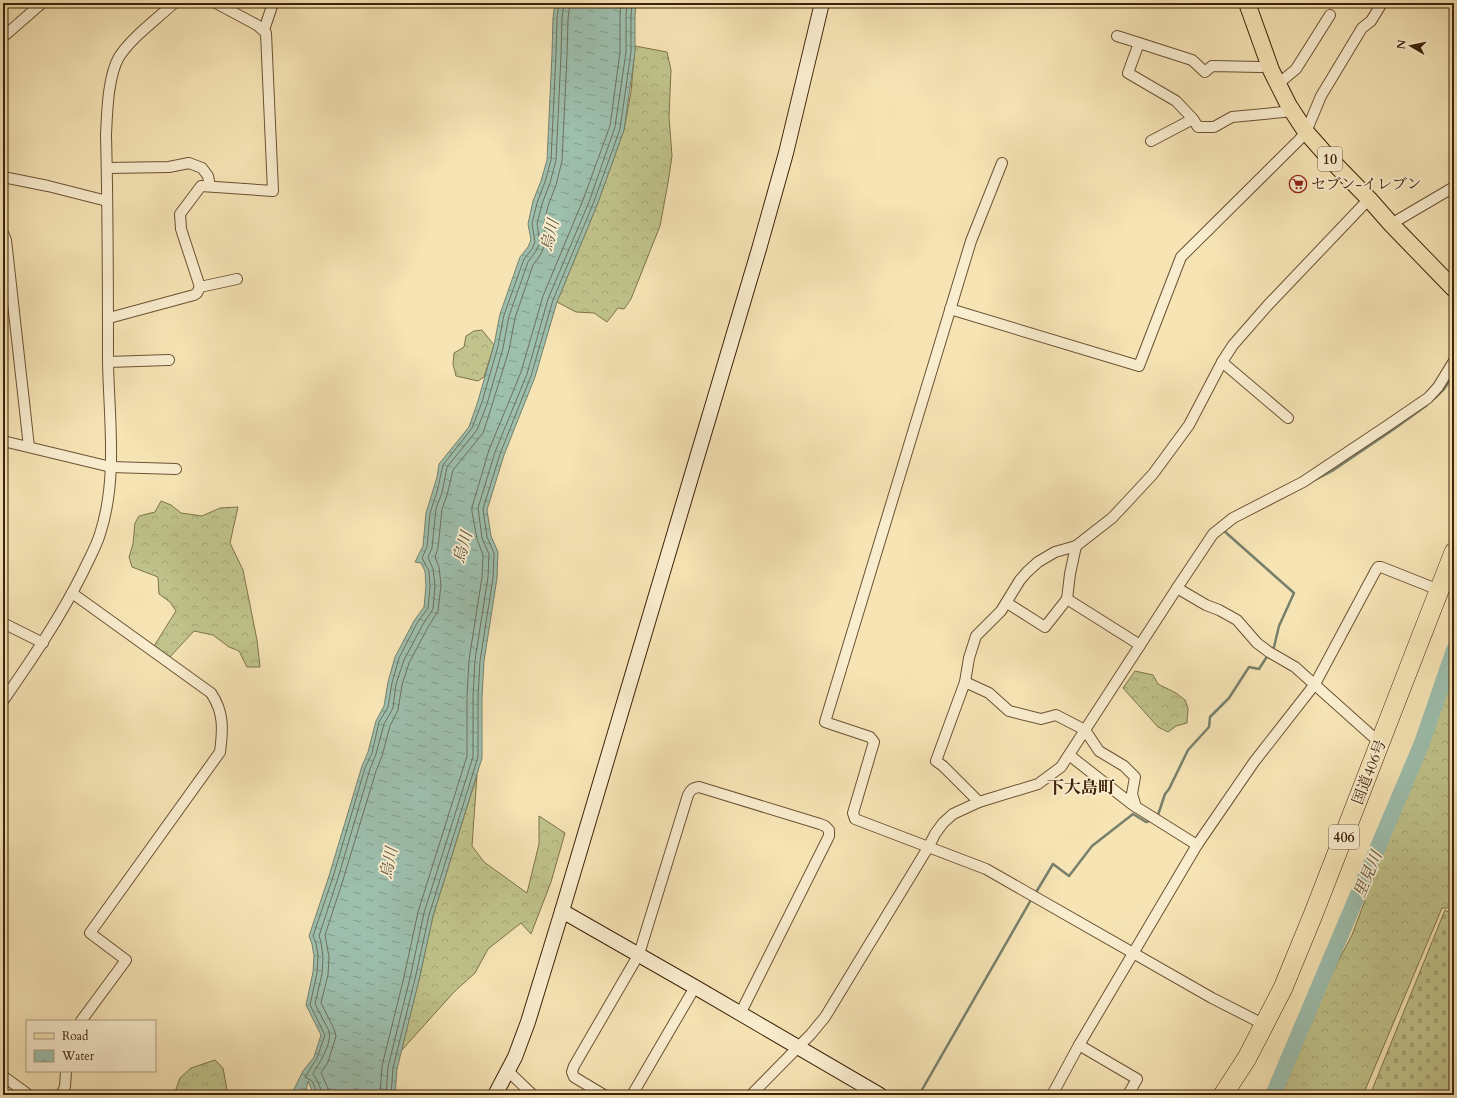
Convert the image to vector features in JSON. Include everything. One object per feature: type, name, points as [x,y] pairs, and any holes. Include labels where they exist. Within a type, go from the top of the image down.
[{"type":"highway","name":"国道406号","points":[[1223,1095],[1247,1058],[1283,988],[1313,915],[1454,552]]},
{"type":"main road","name":"10","points":[[1247,3],[1278,84],[1291,110],[1306,132],[1391,224],[1454,289]]},
{"type":"street","points":[[3,37],[42,3]]},
{"type":"street","points":[[3,701],[43,643],[72,593],[100,534],[108,498],[111,467],[108,362],[107,112],[111,84],[119,57],[126,48],[174,3]]},
{"type":"street","points":[[109,318],[194,296],[197,293],[200,287],[181,229],[180,214],[201,186],[273,191],[266,33],[257,25],[216,3]]},
{"type":"street","points":[[264,30],[273,3]]},
{"type":"street","points":[[495,1095],[515,1057],[528,1022],[562,911],[759,249],[788,146],[822,3]]},
{"type":"street","points":[[818,18],[829,3]]},
{"type":"street","points":[[950,309],[1139,366],[1181,257],[1306,132],[1321,96],[1362,28],[1371,21],[1382,3]]},
{"type":"street","points":[[1278,84],[1296,69],[1330,15]]},
{"type":"street","points":[[1117,36],[1192,60],[1205,72],[1212,66],[1270,66]]},
{"type":"street","points":[[1139,43],[1128,73],[1176,101],[1193,118],[1198,127],[1214,127],[1232,117],[1291,110]]},
{"type":"street","points":[[1151,141],[1193,118]]},
{"type":"street","points":[[107,168],[169,167],[189,163],[202,168],[208,176],[210,186]]},
{"type":"street","points":[[1002,163],[971,240],[825,722],[870,737],[874,742],[853,814],[855,819],[986,869],[1134,952],[1212,998],[1265,1025]]},
{"type":"street","points":[[3,177],[48,186],[107,202]]},
{"type":"street","points":[[1391,224],[1454,187]]},
{"type":"street","points":[[979,802],[943,766],[936,761],[965,682],[969,658],[976,636],[1001,611],[1020,580],[1038,562],[1055,552],[1076,546],[1112,518],[1153,474],[1188,425],[1222,362],[1233,345],[1268,305],[1369,199]]},
{"type":"street","points":[[3,233],[6,240],[9,263],[29,447]]},
{"type":"street","points":[[200,287],[237,279]]},
{"type":"street","points":[[108,362],[169,360]]},
{"type":"street","points":[[751,1095],[798,1048],[825,1017],[943,823],[965,808],[979,802],[1038,784],[1061,767],[1213,534],[1232,518],[1304,482],[1428,398],[1438,387],[1454,361]]},
{"type":"street","points":[[1222,362],[1288,418]]},
{"type":"street","points":[[3,441],[111,467],[176,469]]},
{"type":"street","points":[[1007,603],[1045,627],[1067,599],[1070,574],[1076,546]]},
{"type":"street","points":[[1052,1095],[1079,1045],[1197,845],[1254,762],[1315,684],[1378,567],[1439,590]]},
{"type":"street","points":[[1177,588],[1206,605],[1237,620],[1257,643],[1290,664],[1315,684],[1380,743]]},
{"type":"street","points":[[72,593],[211,693],[218,703],[222,730],[220,752],[90,933],[126,960],[83,1020]]},
{"type":"street","points":[[1067,599],[1140,645]]},
{"type":"street","points":[[3,623],[43,643]]},
{"type":"street","points":[[965,682],[989,693],[1009,710],[1041,719],[1056,715],[1084,730],[1099,751],[1124,766],[1135,777],[1132,794],[1136,807]]},
{"type":"street","points":[[1069,755],[1136,807],[1197,845]]},
{"type":"street","points":[[604,1095],[574,1078],[572,1072],[574,1066],[639,954],[691,789],[699,787],[825,826],[829,830],[829,836],[740,1014]]},
{"type":"street","points":[[562,911],[639,954],[880,1095]]},
{"type":"street","points":[[632,1095],[695,987]]},
{"type":"street","points":[[1079,1045],[1137,1079],[1128,1095]]},
{"type":"street","points":[[508,1071],[533,1095]]},
{"type":"street","points":[[61,1095],[65,1087],[66,1072]]},
{"type":"street","points":[[3,1076],[29,1095]]},
{"type":"green space","points":[[635,46],[667,52],[671,70],[669,117],[672,156],[660,226],[631,299],[624,309],[618,308],[607,322],[594,313],[576,312],[557,302],[597,205],[624,130],[631,92]]},
{"type":"green space","points":[[482,330],[494,345],[484,377],[478,381],[456,376],[453,364],[454,353],[464,347],[466,336],[474,331]]},
{"type":"green space","points":[[161,501],[171,505],[181,513],[202,516],[220,508],[238,507],[230,543],[243,570],[257,640],[260,667],[247,667],[239,651],[229,647],[213,635],[194,631],[168,659],[154,646],[176,611],[170,602],[159,594],[158,577],[132,567],[129,557],[133,544],[135,523],[139,516],[155,512]]},
{"type":"green space","points":[[1454,656],[1454,908],[1442,908],[1363,1095],[1275,1095],[1287,1074],[1301,1032],[1352,935],[1402,802],[1433,705]]},
{"type":"green space","points":[[1135,671],[1153,675],[1158,684],[1176,693],[1185,700],[1188,708],[1187,723],[1176,726],[1168,732],[1158,727],[1123,688]]},
{"type":"green space","points":[[477,775],[472,846],[484,862],[527,893],[539,844],[539,816],[565,833],[551,882],[531,934],[521,923],[488,949],[475,973],[454,992],[401,1051],[433,916]]},
{"type":"green space","points":[[1445,910],[1454,915],[1454,1095],[1370,1095]]},
{"type":"green space","points":[[215,1060],[223,1068],[228,1095],[174,1095],[180,1078],[191,1068]]},
{"type":"water","name":"烏川","points":[[555,3],[636,3],[635,52],[624,130],[597,205],[557,302],[535,377],[504,455],[487,510],[491,536],[498,552],[497,578],[484,661],[482,697],[482,758],[433,916],[397,1069],[395,1095],[314,1095],[308,1081],[305,1095],[291,1095],[303,1071],[314,1057],[321,1035],[306,1005],[313,972],[314,956],[309,936],[329,876],[362,766],[368,752],[376,721],[384,706],[388,682],[395,657],[414,621],[424,607],[426,586],[425,571],[421,563],[415,562],[423,546],[426,513],[437,477],[439,464],[469,427],[494,345],[500,314],[520,257],[528,247],[531,240],[528,224],[533,201],[547,160],[553,18]]},
{"type":"waterway","points":[[1435,398],[1444,389],[1454,374]]},
{"type":"waterway","points":[[1311,482],[1332,471],[1427,405]]},
{"type":"waterway","points":[[1224,529],[1223,530],[1294,593],[1279,626],[1274,647],[1271,651]]},
{"type":"waterway","name":"里見川","points":[[1273,1095],[1422,743],[1454,650]]},
{"type":"waterway","points":[[1157,818],[1165,794],[1169,789],[1188,750],[1209,727],[1210,717],[1229,698],[1249,667],[1259,669],[1268,655]]},
{"type":"waterway","points":[[1035,894],[1053,864],[1069,876],[1092,846],[1133,814],[1146,822],[1152,820]]},
{"type":"waterway","points":[[919,1095],[1032,898]]},
{"type":"place","name":"セブン-イレブン","points":[[1298,184]]},
{"type":"district","name":"下大島町","points":[[1081,787]]}]
